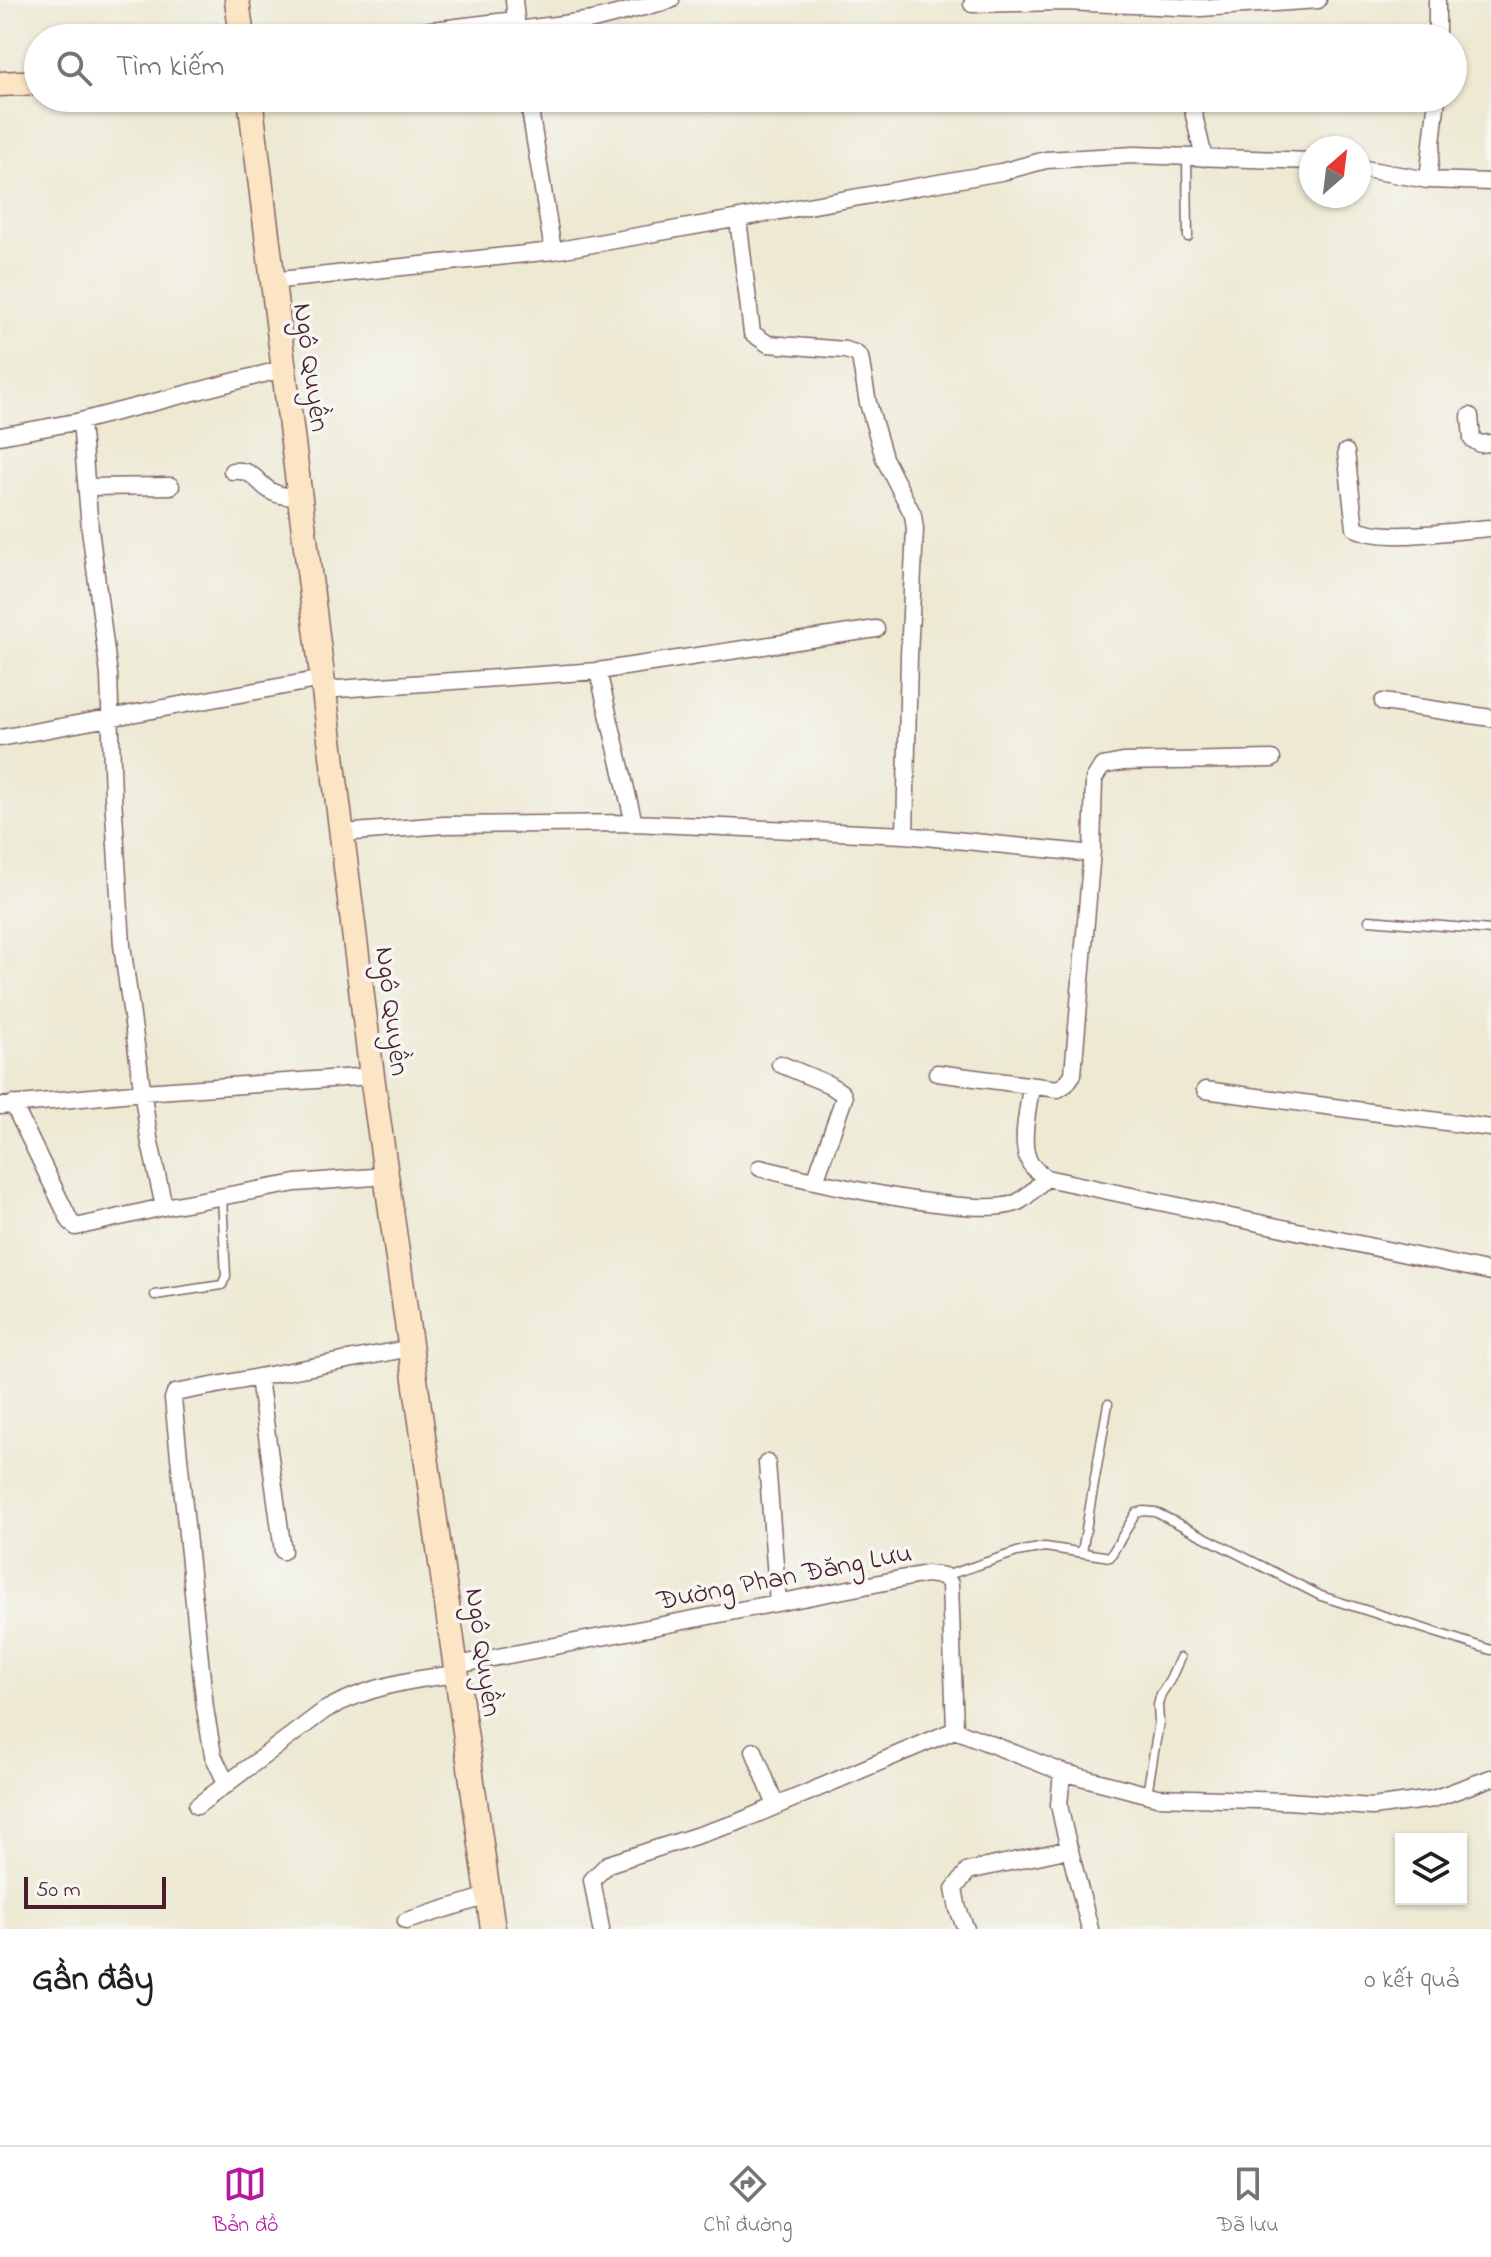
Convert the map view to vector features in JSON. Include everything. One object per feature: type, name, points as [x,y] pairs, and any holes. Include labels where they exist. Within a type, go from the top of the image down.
[{"type":"street","points":[[237,0],[240,24]]},
{"type":"street","points":[[514,0],[516,24]]},
{"type":"street","points":[[559,24],[593,20],[671,0]]},
{"type":"street","points":[[972,4],[1065,2],[1201,8],[1318,0]]},
{"type":"street","points":[[1437,0],[1437,24]]},
{"type":"street","points":[[0,84],[24,83]]},
{"type":"street","name":"Ngô Quyền","points":[[252,112],[372,1076],[493,1929]]},
{"type":"street","points":[[530,112],[553,251]]},
{"type":"street","points":[[1193,112],[1195,158]]},
{"type":"street","points":[[1428,180],[1435,112]]},
{"type":"street","points":[[271,281],[553,251],[1001,172],[1046,160],[1134,155],[1299,161]]},
{"type":"street","points":[[1371,170],[1428,180],[1491,182]]},
{"type":"street","points":[[738,219],[752,333],[768,344],[845,350],[860,357],[868,403],[884,458],[913,515],[905,835]]},
{"type":"street","points":[[0,436],[81,421],[283,369]]},
{"type":"street","points":[[1470,416],[1472,439],[1480,444],[1491,443]]},
{"type":"street","points":[[81,421],[109,675],[122,945],[149,1138],[164,1207]]},
{"type":"street","points":[[1346,452],[1355,528],[1368,534],[1387,535],[1491,528]]},
{"type":"street","points":[[232,471],[253,474],[262,487],[277,496],[300,496]]},
{"type":"street","points":[[87,487],[171,486]]},
{"type":"street","points":[[0,738],[323,684],[598,671],[876,629]]},
{"type":"street","points":[[598,671],[634,823]]},
{"type":"street","points":[[1383,702],[1491,718]]},
{"type":"street","points":[[937,1073],[1058,1089],[1073,1074],[1092,851],[1094,779],[1102,766],[1123,762],[1272,759]]},
{"type":"street","points":[[342,833],[444,825],[634,823],[905,835],[1084,853],[1092,851]]},
{"type":"street","points":[[780,1064],[828,1084],[842,1093],[844,1098],[815,1181]]},
{"type":"street","points":[[372,1076],[7,1105],[76,1227],[222,1196],[330,1179],[386,1176]]},
{"type":"street","points":[[1031,1086],[1027,1158],[1034,1169],[1046,1178],[1491,1272]]},
{"type":"street","points":[[1205,1090],[1491,1128]]},
{"type":"street","points":[[760,1168],[815,1181],[970,1208],[1018,1202],[1046,1178]]},
{"type":"street","points":[[227,1785],[213,1755],[205,1708],[173,1399],[179,1391],[411,1348]]},
{"type":"street","points":[[259,1378],[283,1551]]},
{"type":"street","points":[[767,1463],[778,1602]]},
{"type":"street","name":"Đường Phan Đăng Lưu","points":[[197,1806],[325,1710],[347,1698],[411,1679],[926,1574],[944,1576],[950,1584],[955,1730]]},
{"type":"street","points":[[601,1929],[592,1880],[608,1864],[736,1823],[955,1730],[1062,1772],[1147,1794],[1372,1807],[1433,1799],[1491,1778]]},
{"type":"street","points":[[754,1751],[776,1806]]},
{"type":"street","points":[[1062,1772],[1059,1805],[1090,1929]]},
{"type":"street","points":[[966,1929],[954,1889],[968,1871],[1070,1849]]},
{"type":"street","points":[[406,1921],[488,1896]]},
{"type":"lane","points":[[1188,237],[1195,158]]},
{"type":"lane","points":[[1369,920],[1491,930]]},
{"type":"lane","points":[[155,1295],[222,1285],[226,1276],[222,1196]]},
{"type":"lane","points":[[1082,1552],[1108,1404]]},
{"type":"lane","points":[[944,1576],[1017,1552],[1045,1547],[1110,1557],[1136,1513],[1155,1512],[1321,1596],[1491,1650]]},
{"type":"lane","points":[[1147,1794],[1159,1722],[1158,1705],[1180,1658]]}]
